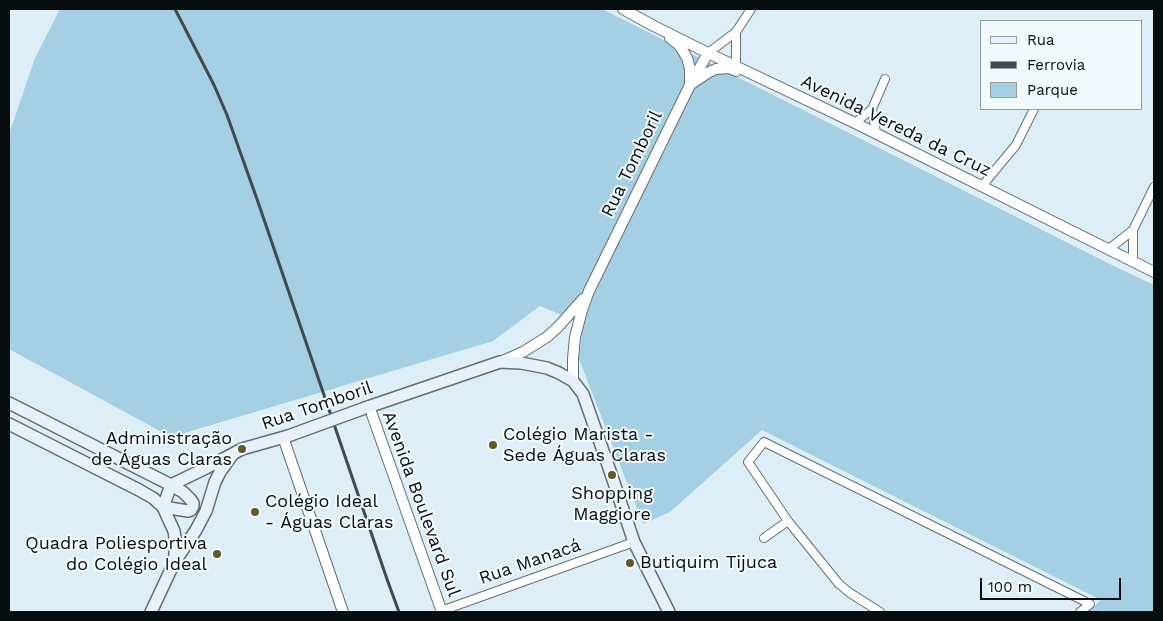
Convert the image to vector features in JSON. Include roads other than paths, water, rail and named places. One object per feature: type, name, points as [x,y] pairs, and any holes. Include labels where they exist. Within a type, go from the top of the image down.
[{"type":"main road","name":"Rua Tomboril","points":[[171,485],[251,446],[286,436],[500,362],[531,364],[547,368],[573,381]]},
{"type":"main road","points":[[573,381],[583,394],[634,542],[668,612]]},
{"type":"main road","points":[[9,403],[171,485],[183,492],[191,500],[193,506],[188,511],[163,506],[139,490],[9,424]]},
{"type":"main road","points":[[151,612],[174,564],[206,511],[220,472],[233,454]]},
{"type":"main road","points":[[171,485],[163,506],[174,532],[176,544],[174,564]]},
{"type":"street","name":"Avenida Vereda da Cruz","points":[[622,9],[1154,272]]},
{"type":"street","points":[[708,53],[736,32],[751,9]]},
{"type":"street","points":[[652,25],[678,44],[683,51],[690,69],[690,85]]},
{"type":"street","points":[[736,32],[736,67]]},
{"type":"street","name":"Rua Tomboril","points":[[573,381],[575,336],[582,310],[690,85],[708,53]]},
{"type":"street","points":[[690,85],[709,72],[728,68],[763,83],[778,86]]},
{"type":"street","points":[[855,123],[872,109],[885,78]]},
{"type":"street","points":[[872,109],[876,133]]},
{"type":"street","points":[[982,186],[1016,145],[1034,110]]},
{"type":"street","points":[[1132,261],[1133,230],[1154,187]]},
{"type":"street","points":[[1109,249],[1133,230]]},
{"type":"street","name":"Rua Tomboril","points":[[500,362],[523,352],[547,337],[569,316],[590,291]]},
{"type":"street","name":"Avenida Boulevard Sul","points":[[367,407],[440,612]]},
{"type":"street","points":[[286,436],[342,612]]},
{"type":"street","points":[[880,612],[839,584],[788,521],[748,462],[764,442],[1090,604],[1080,612]]},
{"type":"street","points":[[764,538],[788,521]]},
{"type":"street","name":"Rua Manacá","points":[[440,612],[634,542]]},
{"type":"railway","points":[[175,9],[214,85],[227,115],[399,612]]},
{"type":"place","name":"Colégio Marista - Sede Águas Claras","points":[[493,445]]},
{"type":"place","name":"Administração de Águas Claras","points":[[242,449]]},
{"type":"place","name":"Shopping Maggiore","points":[[612,475]]},
{"type":"place","name":"Colégio Ideal - Águas Claras","points":[[255,512]]},
{"type":"place","name":"Quadra Poliesportiva do Colégio Ideal","points":[[217,554]]},
{"type":"place","name":"Butiquim Tijuca","points":[[630,563]]}]
